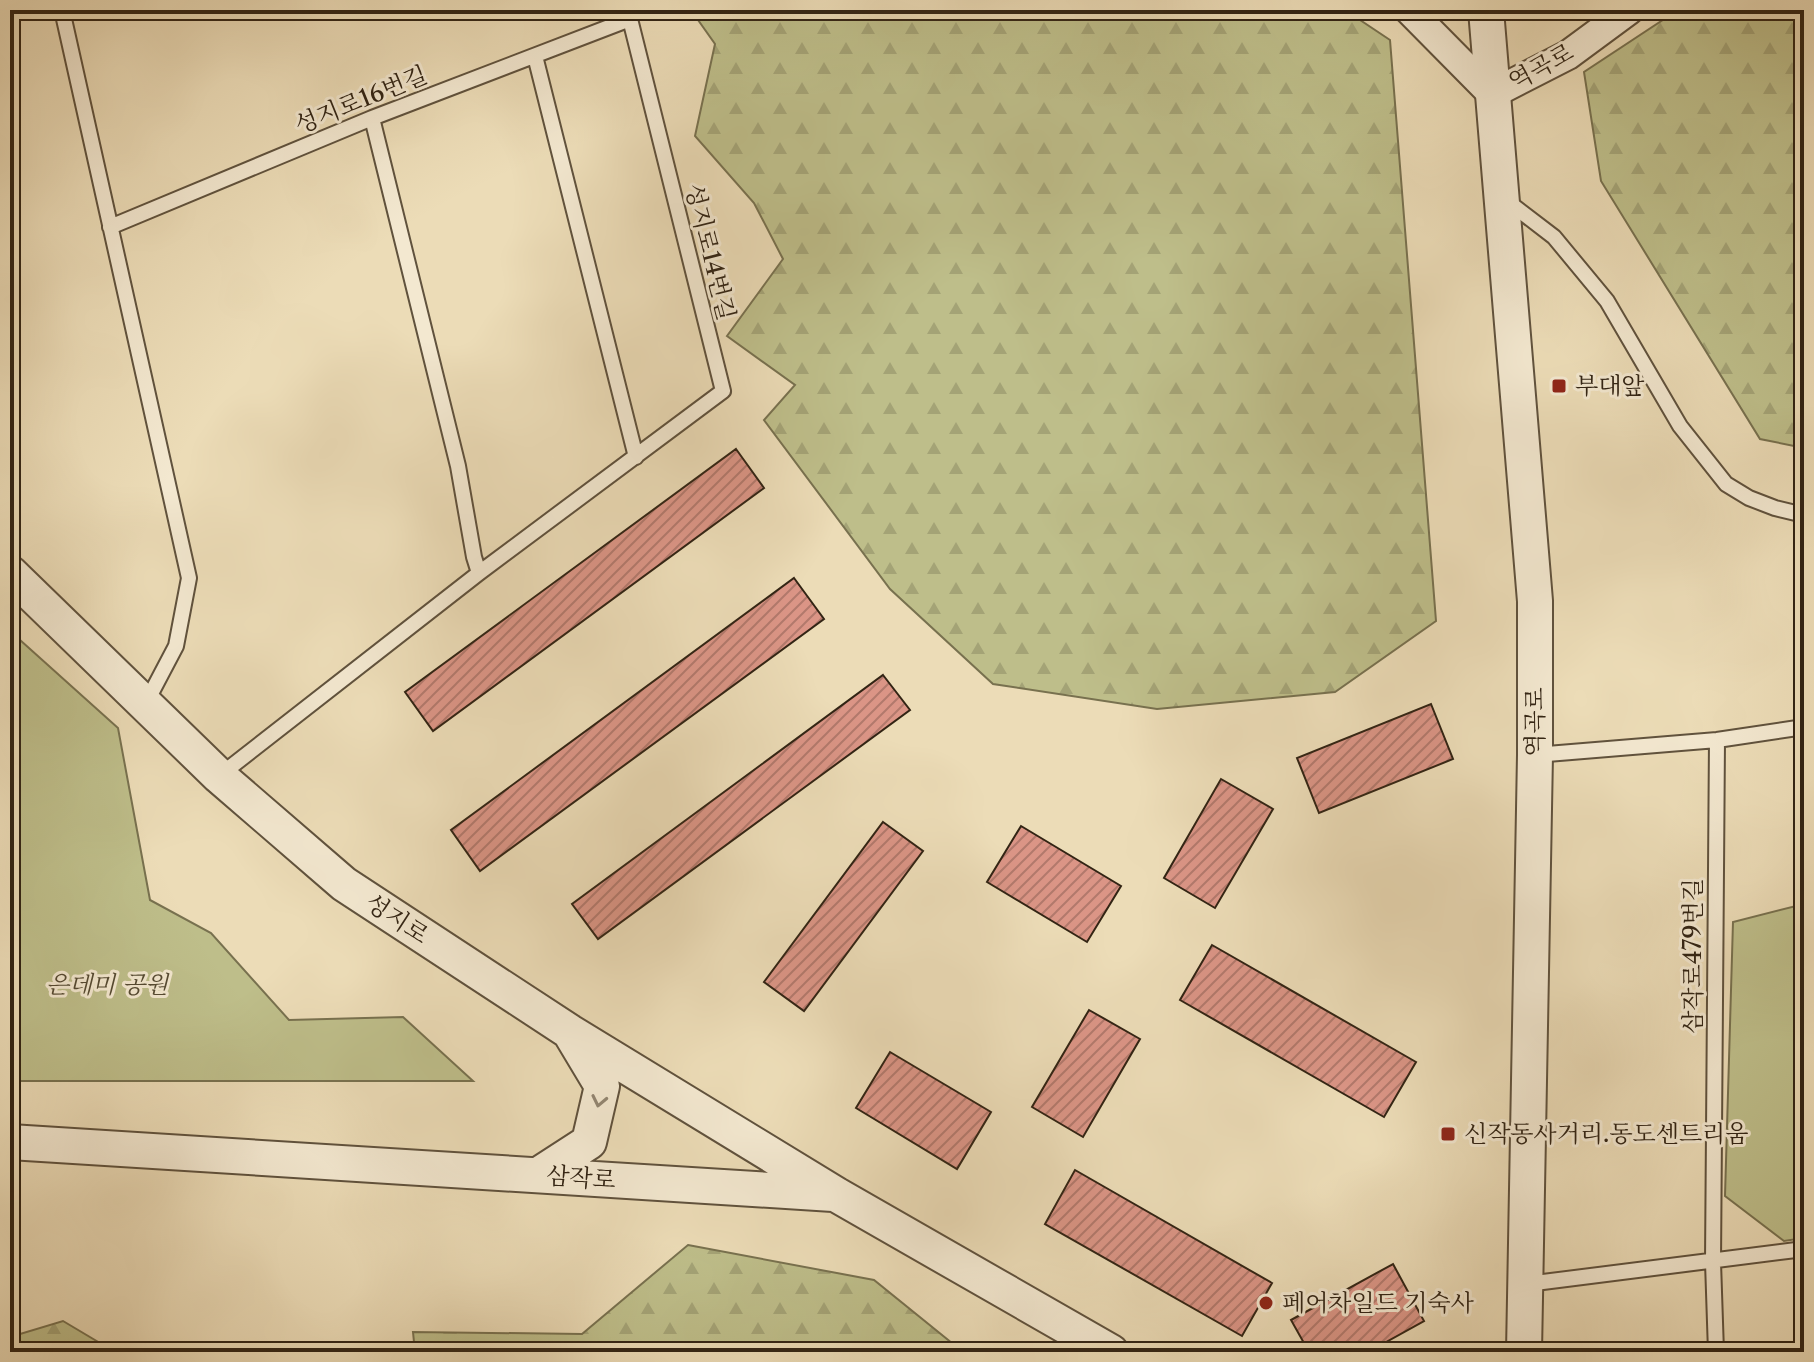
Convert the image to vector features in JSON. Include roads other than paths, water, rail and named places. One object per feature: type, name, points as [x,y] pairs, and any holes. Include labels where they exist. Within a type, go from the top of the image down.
[{"type":"street","name":"역곡로","points":[[1409,10],[1492,94]]},
{"type":"street","name":"역곡로","points":[[1486,10],[1535,601],[1524,1352]]},
{"type":"street","name":"역곡로","points":[[1492,94],[1568,55],[1629,10]]},
{"type":"street","name":"성지로","points":[[10,573],[219,776],[344,884],[570,1032],[837,1195]]},
{"type":"street","points":[[538,1175],[589,1142],[593,1128],[602,1086],[570,1032]]},
{"type":"street","name":"삼작로","points":[[10,1142],[837,1195],[1111,1352]]},
{"type":"lane","points":[[62,10],[189,578],[176,646],[145,705]]},
{"type":"lane","name":"성지로16번길","points":[[110,227],[372,118],[630,19]]},
{"type":"lane","name":"성지로14번길","points":[[219,776],[479,573],[723,391],[630,19]]},
{"type":"lane","points":[[535,56],[636,457]]},
{"type":"lane","points":[[372,118],[458,466],[479,573]]},
{"type":"lane","points":[[1500,196],[1554,237],[1607,301],[1680,426],[1726,484],[1749,498],[1804,515]]},
{"type":"lane","points":[[1535,755],[1717,740],[1804,727]]},
{"type":"lane","name":"삼작로479번길","points":[[1716,1352],[1713,1262],[1717,740]]},
{"type":"lane","points":[[1525,1284],[1804,1249]]},
{"type":"place","name":"부대앞","points":[[1559,386]]},
{"type":"place","name":"신작동사거리.동도센트리움","points":[[1448,1134]]},
{"type":"place","name":"페어차일드 기숙사","points":[[1266,1303]]},
{"type":"park label","name":"은데미 공원","points":[[107,985]]}]
